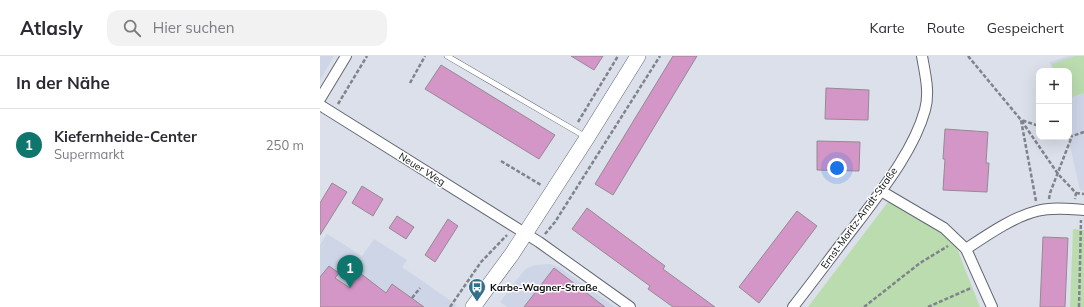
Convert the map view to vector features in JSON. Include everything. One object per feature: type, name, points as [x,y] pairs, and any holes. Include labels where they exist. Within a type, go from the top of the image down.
[{"type":"street","points":[[320,99],[346,56]]},
{"type":"street","points":[[473,307],[512,254],[519,230],[545,186],[587,138],[638,56]]},
{"type":"street","name":"Ernst-Moritz-Arndt-Straße","points":[[793,307],[881,191],[918,130],[925,110],[927,96],[922,56]]},
{"type":"street","name":"Neuer Weg","points":[[320,105],[519,230]]},
{"type":"street","points":[[881,191],[944,228],[966,248],[992,307]]},
{"type":"street","points":[[966,248],[1020,216],[1042,210],[1080,210]]},
{"type":"street","points":[[519,230],[539,242],[630,307]]},
{"type":"lane","points":[[447,56],[587,138]]},
{"type":"path","points":[[333,113],[367,56]]},
{"type":"path","points":[[410,83],[426,56]]},
{"type":"path","points":[[571,129],[618,56]]},
{"type":"path","points":[[539,242],[555,222],[660,56]]},
{"type":"path","points":[[968,56],[1021,120],[1058,174],[1076,193],[1083,228],[1079,307]]},
{"type":"path","points":[[1021,120],[1036,125]]},
{"type":"path","points":[[1021,120],[1042,210]]},
{"type":"path","points":[[1072,135],[1084,132]]},
{"type":"path","points":[[1042,210],[1058,174],[1069,140]]},
{"type":"path","points":[[501,161],[513,170],[545,186]]},
{"type":"path","points":[[1076,193],[1084,194]]},
{"type":"path","points":[[450,307],[481,262],[519,230]]},
{"type":"path","points":[[864,307],[920,263],[957,240]]},
{"type":"path","points":[[928,307],[982,283]]},
{"type":"path","points":[[412,298],[420,288]]},
{"type":"shaded area","points":[[320,56],[334,56],[320,80]]},
{"type":"shaded area","points":[[1069,56],[1084,56],[1084,191],[1080,190],[1069,140],[1072,140],[1072,68],[1051,68],[1050,62]]},
{"type":"shaded area","points":[[327,234],[362,256],[374,239],[407,260],[402,267],[457,305],[455,307],[320,307],[320,245]]},
{"type":"shaded area","points":[[550,264],[559,267],[615,307],[507,307],[500,302],[527,268],[536,265]]},
{"type":"green space","points":[[1075,56],[1084,56],[1084,93],[1072,97],[1072,68],[1053,68],[1052,64]]},
{"type":"green space","points":[[888,202],[942,232],[956,246],[980,307],[808,307]]},
{"type":"green space","points":[[1073,229],[1084,230],[1084,307],[1070,307]]},
{"type":"building","points":[[571,56],[603,56],[594,70]]},
{"type":"building","points":[[673,56],[697,56],[613,195],[595,184]]},
{"type":"building","points":[[441,65],[555,135],[539,159],[425,89]]},
{"type":"building","points":[[826,88],[869,90],[868,120],[825,119]]},
{"type":"building","points":[[945,129],[988,132],[986,163],[989,163],[987,192],[943,190]]},
{"type":"building","points":[[817,141],[860,142],[859,171],[817,170]]},
{"type":"building","points":[[332,183],[347,192],[320,235],[320,203]]},
{"type":"building","points":[[362,186],[383,199],[373,216],[352,203]]},
{"type":"building","points":[[587,208],[665,266],[663,269],[715,307],[673,307],[648,289],[650,286],[572,229]]},
{"type":"building","points":[[797,211],[817,226],[759,303],[739,287]]},
{"type":"building","points":[[397,216],[414,227],[406,239],[389,228]]},
{"type":"building","points":[[448,219],[458,226],[435,262],[425,255]]},
{"type":"building","points":[[1043,237],[1068,238],[1065,307],[1040,307]]},
{"type":"building","points":[[329,266],[339,273],[335,278],[350,288],[360,273],[386,293],[392,284],[424,307],[320,307],[320,277]]},
{"type":"building","points":[[554,268],[605,307],[524,307]]},
{"type":"place","name":"Kiefernheide-Center","points":[[350,288]]},
{"type":"place","name":"Karbe-Wagner-Straße","points":[[477,302]]}]
